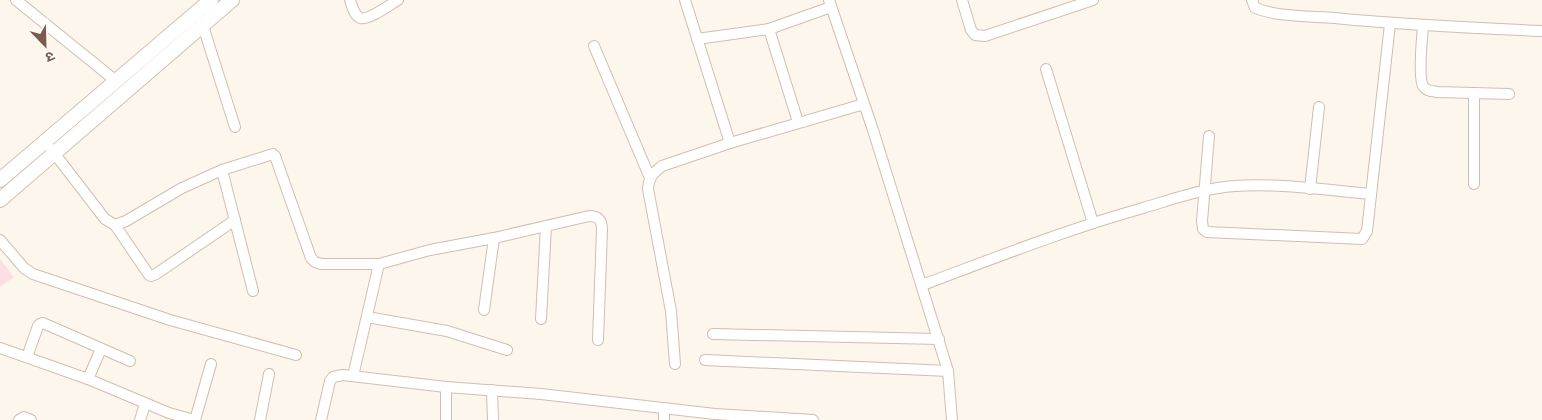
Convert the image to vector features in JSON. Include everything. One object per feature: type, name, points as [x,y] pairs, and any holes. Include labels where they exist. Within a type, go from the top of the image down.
[{"type":"main road","points":[[0,200],[116,81],[210,0]]},
{"type":"main road","points":[[0,180],[50,148],[203,26],[232,0]]},
{"type":"street","points":[[16,0],[116,81]]},
{"type":"street","points":[[350,0],[355,12],[359,17],[363,18],[371,16],[398,0]]},
{"type":"street","points":[[685,0],[730,143]]},
{"type":"street","points":[[962,0],[971,30],[975,35],[985,36],[1093,0]]},
{"type":"street","points":[[1252,0],[1255,8],[1264,11],[1390,24],[1542,31]]},
{"type":"street","points":[[697,39],[769,29],[830,3],[939,338],[948,371],[952,420]]},
{"type":"street","points":[[1209,136],[1202,225],[1203,229],[1207,232],[1362,239],[1367,232],[1390,24]]},
{"type":"street","points":[[203,26],[235,127]]},
{"type":"street","points":[[1422,26],[1421,76],[1423,85],[1427,90],[1437,92],[1509,94]]},
{"type":"street","points":[[769,29],[798,122]]},
{"type":"street","points":[[594,46],[650,178]]},
{"type":"street","points":[[1046,69],[1093,223]]},
{"type":"street","points":[[1474,93],[1474,184]]},
{"type":"street","points":[[675,364],[674,326],[648,189],[652,173],[662,166],[730,143],[864,104]]},
{"type":"street","points":[[1310,189],[1319,107]]},
{"type":"street","points":[[50,148],[106,219],[115,225],[151,276],[235,220]]},
{"type":"street","points":[[115,225],[126,221],[182,188],[222,170],[273,154],[311,258],[321,264],[379,264],[430,250],[494,238],[589,216],[598,218],[602,224],[598,340]]},
{"type":"street","points":[[222,170],[253,291]]},
{"type":"street","points":[[922,285],[1093,223],[1204,191],[1235,186],[1276,186],[1371,194]]},
{"type":"street","points":[[541,319],[546,226]]},
{"type":"street","points":[[484,310],[494,238]]},
{"type":"street","points":[[0,240],[24,268],[33,274],[170,320],[296,355]]},
{"type":"street","points":[[353,376],[379,264]]},
{"type":"street","points":[[367,317],[446,331],[507,350]]},
{"type":"street","points":[[27,357],[38,326],[43,323],[130,361]]},
{"type":"street","points":[[713,334],[939,338]]},
{"type":"street","points":[[0,348],[88,379],[145,404],[194,420],[211,364]]},
{"type":"street","points":[[88,379],[101,349]]},
{"type":"street","points":[[705,360],[948,371]]},
{"type":"street","points":[[260,420],[269,374]]},
{"type":"street","points":[[321,420],[330,381],[333,377],[343,375],[664,408],[715,417],[812,420]]},
{"type":"street","points":[[446,386],[446,420]]},
{"type":"street","points":[[492,390],[493,420]]},
{"type":"street","points":[[140,420],[145,404]]},
{"type":"street","points":[[664,408],[664,420]]},
{"type":"street","points":[[19,420],[24,417],[31,420]]},
{"type":"shaded area","points":[[0,259],[14,277],[0,287]]}]
